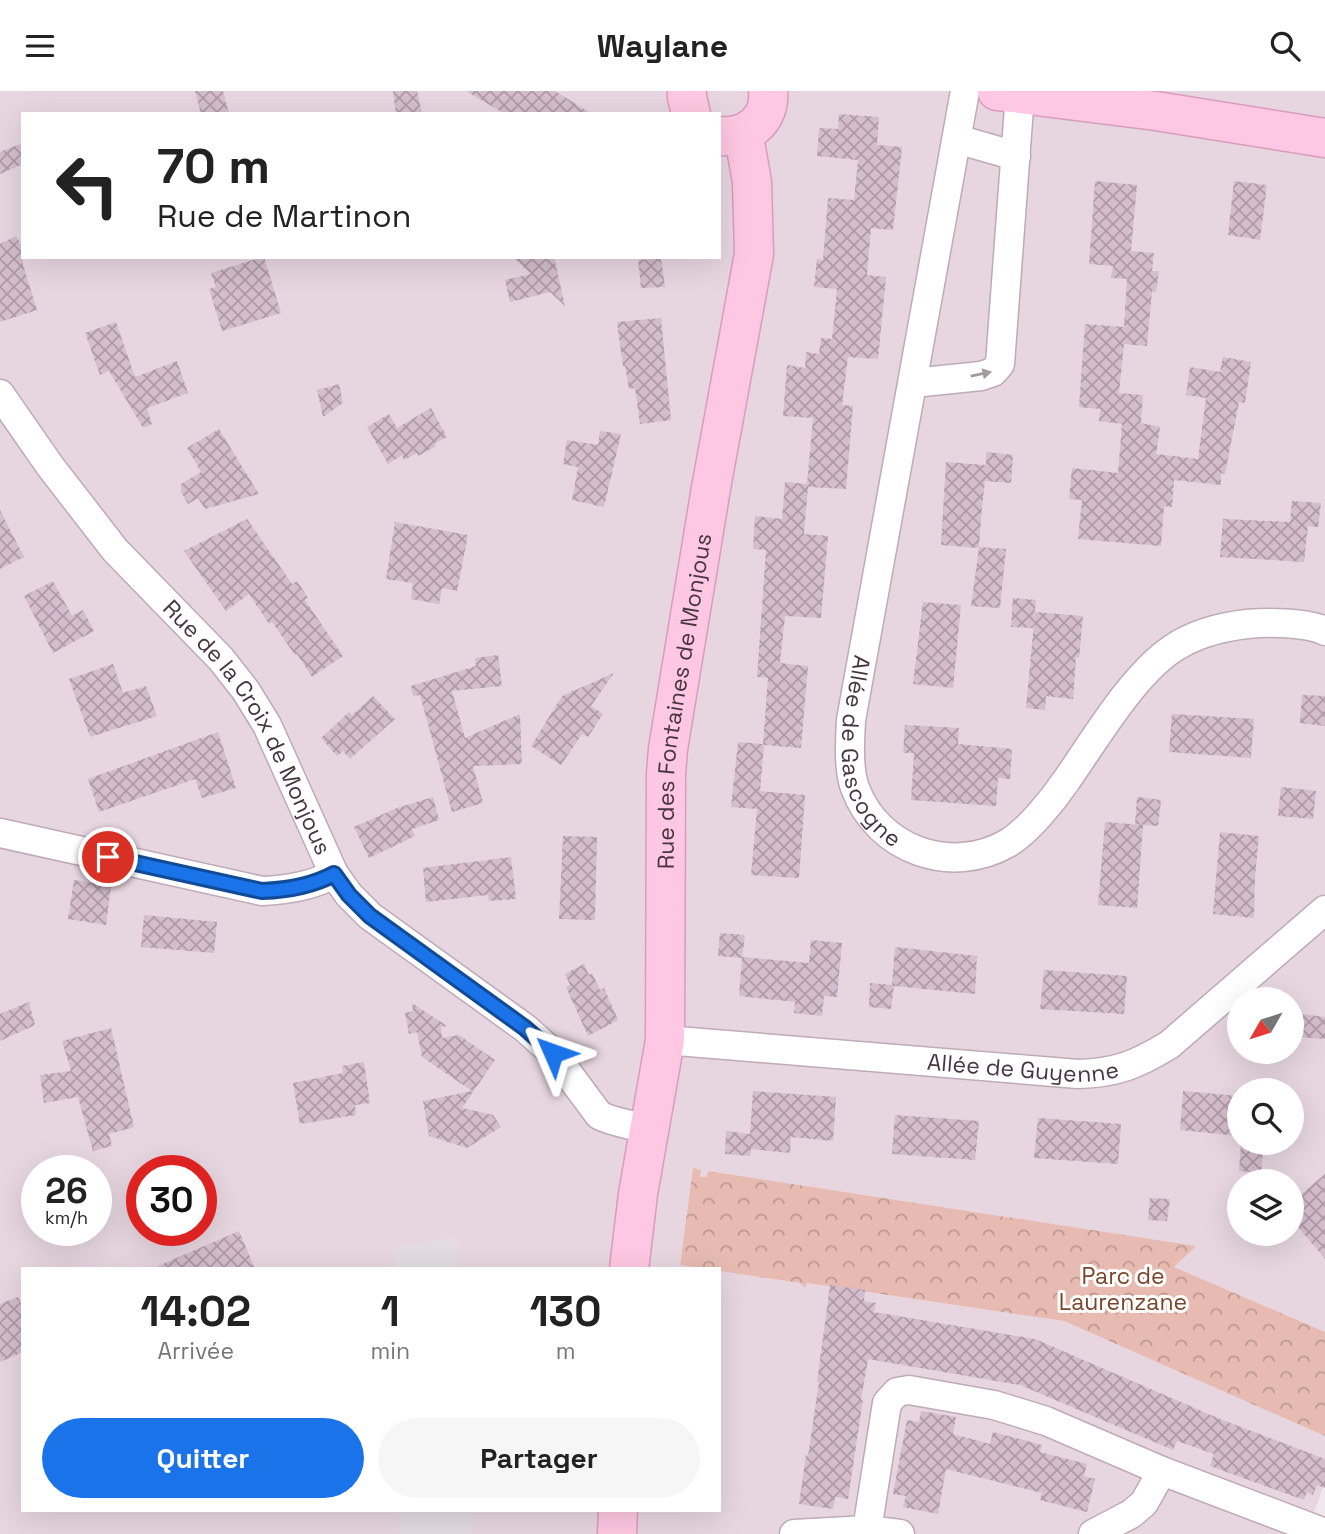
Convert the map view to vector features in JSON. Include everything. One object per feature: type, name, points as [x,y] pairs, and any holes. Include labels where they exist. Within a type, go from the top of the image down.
[{"type":"street","points":[[687,91],[691,112]]},
{"type":"street","points":[[730,135],[752,129],[761,120],[767,109],[768,91]]},
{"type":"street","name":"Allée de Gascogne","points":[[965,91],[851,720],[850,748],[854,785],[874,822],[902,844],[928,856],[952,858],[988,852],[1010,842],[1056,797],[1125,697],[1152,665],[1172,649],[1195,636],[1225,627],[1257,623],[1283,623],[1325,631]]},
{"type":"street","points":[[913,383],[981,376],[993,372],[1000,365],[1016,156],[1009,92],[1156,111],[1325,138]]},
{"type":"street","name":"Rue des Fontaines de Monjous","points":[[629,1267],[638,1194],[665,1040],[668,749],[754,254],[752,182],[748,158],[730,135]]},
{"type":"street","points":[[956,144],[967,142],[1016,156]]},
{"type":"street","name":"Rue de la Croix de Monjous","points":[[0,394],[50,466],[115,550],[221,659],[246,691],[267,725],[334,874],[349,895],[370,916],[525,1028],[553,1053],[599,1115],[608,1120],[649,1130]]},
{"type":"street","points":[[0,833],[262,891],[309,885],[334,874]]},
{"type":"street","name":"Allée de Guyenne","points":[[665,1040],[1078,1074],[1117,1070],[1143,1061],[1169,1045],[1325,910]]},
{"type":"street","points":[[867,1530],[887,1403],[897,1392],[909,1390],[994,1405],[1046,1421],[1162,1471],[1325,1532]]},
{"type":"street","points":[[1093,1534],[1131,1514],[1144,1503],[1162,1471]]},
{"type":"street","points":[[617,1534],[618,1512]]},
{"type":"street","points":[[794,1534],[867,1530],[900,1534]]},
{"type":"shaded area","points":[[0,91],[1325,91],[1325,1332],[1174,1267],[1195,1246],[709,1171],[707,1178],[700,1177],[693,1169],[680,1264],[696,1267],[21,1267],[21,1512],[721,1512],[721,1271],[800,1283],[805,1288],[806,1283],[1065,1321],[1325,1436],[1325,1482],[1314,1512],[1325,1516],[1325,1534],[0,1534]]},
{"type":"shaded area","points":[[456,1237],[457,1267],[396,1267],[393,1248]]},
{"type":"shaded area","points":[[397,1512],[470,1512],[472,1534],[399,1534]]},
{"type":"green space","name":"Parc de Laurenzane","points":[[693,1168],[701,1170],[700,1177],[707,1177],[708,1171],[1196,1246],[1174,1267],[1325,1332],[1325,1436],[1064,1321],[807,1283],[805,1288],[800,1283],[721,1271],[721,1267],[680,1265]]},
{"type":"building","points":[[195,91],[223,91],[228,112],[200,112]]},
{"type":"building","points":[[393,91],[417,91],[422,112],[396,112]]},
{"type":"building","points":[[466,91],[555,91],[589,112],[502,112]]},
{"type":"building","points":[[839,114],[879,117],[877,145],[902,147],[893,230],[871,228],[867,275],[886,277],[878,359],[848,357],[842,405],[853,406],[846,489],[808,487],[804,534],[828,536],[821,618],[785,616],[780,663],[808,666],[801,748],[764,745],[760,791],[805,795],[799,878],[751,875],[757,809],[731,807],[738,742],[763,744],[768,678],[757,677],[766,550],[753,549],[755,516],[782,519],[785,482],[807,484],[813,418],[783,416],[787,365],[805,368],[806,352],[819,354],[821,338],[832,339],[837,289],[814,287],[817,259],[823,260],[828,198],[854,200],[858,160],[817,156],[819,128],[838,129]]},
{"type":"building","points":[[21,144],[21,165],[0,174],[0,152]]},
{"type":"building","points":[[1095,181],[1137,185],[1131,251],[1154,253],[1152,271],[1159,271],[1156,292],[1152,291],[1147,346],[1124,344],[1119,393],[1143,395],[1141,423],[1160,427],[1156,454],[1198,459],[1206,398],[1186,395],[1190,367],[1220,372],[1223,357],[1251,362],[1245,403],[1239,402],[1225,474],[1221,473],[1221,485],[1174,480],[1172,507],[1164,506],[1161,546],[1078,539],[1082,500],[1069,499],[1072,468],[1118,473],[1122,424],[1099,421],[1100,409],[1079,407],[1085,324],[1124,327],[1127,279],[1111,278],[1113,266],[1089,264]]},
{"type":"building","points":[[1234,181],[1267,185],[1260,240],[1228,235]]},
{"type":"building","points":[[16,236],[21,245],[21,259],[37,310],[0,322],[0,244]]},
{"type":"building","points":[[256,259],[265,259],[281,313],[222,331],[209,289],[216,287],[211,273]]},
{"type":"building","points":[[515,259],[554,259],[565,306],[550,292],[510,302],[505,280],[531,274]]},
{"type":"building","points":[[661,259],[665,287],[641,288],[638,260]]},
{"type":"building","points":[[661,318],[671,420],[640,424],[635,388],[629,389],[623,366],[617,322]]},
{"type":"building","points":[[116,322],[135,377],[177,361],[188,393],[147,408],[152,424],[143,428],[109,371],[100,375],[85,333]]},
{"type":"building","points":[[339,384],[343,403],[323,417],[317,390]]},
{"type":"building","points":[[431,408],[447,437],[418,456],[417,453],[404,460],[402,455],[388,464],[367,427],[389,414],[397,428]]},
{"type":"building","points":[[219,429],[259,494],[205,509],[198,498],[188,504],[181,492],[181,484],[201,472],[187,448]]},
{"type":"building","points":[[600,431],[621,434],[604,507],[572,500],[578,467],[563,464],[567,440],[598,445]]},
{"type":"building","points":[[986,452],[1013,455],[1011,483],[985,481],[982,507],[979,547],[1006,549],[1000,608],[971,606],[979,548],[941,545],[946,462],[986,465]]},
{"type":"building","points":[[1292,501],[1321,503],[1318,527],[1308,526],[1304,562],[1220,557],[1223,519],[1290,522]]},
{"type":"building","points":[[0,510],[24,557],[0,569]]},
{"type":"building","points":[[247,519],[292,584],[297,581],[308,598],[305,600],[343,656],[312,677],[272,622],[269,624],[249,594],[226,611],[184,551]]},
{"type":"building","points":[[395,522],[468,535],[457,591],[442,588],[439,604],[411,599],[413,583],[386,579]]},
{"type":"building","points":[[53,581],[72,616],[83,610],[94,631],[53,653],[24,596]]},
{"type":"building","points":[[1013,598],[1036,600],[1033,628],[1011,627]]},
{"type":"building","points":[[923,602],[961,605],[953,688],[913,684]]},
{"type":"building","points":[[1035,612],[1083,616],[1073,699],[1046,696],[1045,710],[1026,708]]},
{"type":"building","points":[[498,655],[502,686],[452,691],[465,738],[520,714],[522,764],[473,766],[483,803],[452,812],[420,695],[413,696],[411,686],[476,666],[475,658]]},
{"type":"building","points":[[113,664],[123,693],[146,686],[157,716],[90,737],[69,679]]},
{"type":"building","points":[[614,673],[591,706],[603,714],[588,737],[582,734],[561,765],[531,746],[562,696]]},
{"type":"building","points":[[1302,695],[1325,696],[1325,726],[1300,723]]},
{"type":"building","points":[[373,696],[395,719],[350,759],[343,751],[337,756],[321,738],[349,712],[352,715]]},
{"type":"building","points":[[1172,714],[1254,719],[1251,758],[1169,752]]},
{"type":"building","points":[[905,725],[959,728],[958,744],[1012,749],[1010,779],[998,778],[996,806],[911,800],[914,753],[903,753]]},
{"type":"building","points":[[218,732],[236,788],[202,798],[195,779],[99,812],[88,779]]},
{"type":"building","points":[[1281,787],[1316,791],[1313,819],[1278,816]]},
{"type":"building","points":[[433,797],[439,820],[412,829],[415,836],[369,858],[354,827],[397,808]]},
{"type":"building","points":[[1137,797],[1161,800],[1158,826],[1135,824]]},
{"type":"building","points":[[1105,822],[1143,825],[1137,908],[1098,905]]},
{"type":"building","points":[[1220,832],[1259,836],[1254,918],[1213,914]]},
{"type":"building","points":[[563,836],[597,837],[595,920],[559,919]]},
{"type":"building","points":[[511,857],[516,899],[489,901],[488,895],[426,902],[423,868]]},
{"type":"building","points":[[74,880],[111,886],[106,925],[68,919]]},
{"type":"building","points":[[144,915],[217,922],[214,953],[141,947]]},
{"type":"building","points":[[720,933],[745,935],[742,958],[718,956]]},
{"type":"building","points":[[811,940],[842,943],[837,997],[824,996],[822,1016],[794,1013],[795,1002],[739,996],[742,957],[809,963]]},
{"type":"building","points":[[895,947],[977,956],[975,994],[894,986],[891,1009],[869,1007],[870,983],[892,985]]},
{"type":"building","points":[[584,964],[600,990],[604,988],[618,1020],[588,1036],[566,987],[570,985],[565,974]]},
{"type":"building","points":[[1044,970],[1127,976],[1124,1014],[1040,1009]]},
{"type":"building","points":[[29,1002],[35,1025],[0,1041],[0,1014]]},
{"type":"building","points":[[412,1003],[447,1026],[441,1027],[442,1038],[459,1035],[495,1060],[462,1108],[493,1115],[501,1127],[467,1148],[429,1136],[423,1101],[472,1091],[422,1057],[417,1032],[409,1034],[405,1013],[413,1011]]},
{"type":"building","points":[[1304,1014],[1325,1017],[1325,1039],[1304,1037]]},
{"type":"building","points":[[111,1028],[134,1127],[109,1134],[112,1146],[93,1151],[78,1097],[44,1103],[40,1075],[71,1071],[62,1041]]},
{"type":"building","points":[[364,1062],[370,1103],[355,1105],[356,1115],[300,1124],[293,1083],[343,1073],[342,1066]]},
{"type":"building","points":[[753,1091],[836,1097],[833,1141],[791,1137],[790,1153],[751,1149],[750,1156],[725,1154],[726,1131],[750,1134]]},
{"type":"building","points":[[1183,1091],[1227,1095],[1227,1135],[1180,1130]]},
{"type":"building","points":[[895,1115],[979,1121],[975,1160],[892,1154]]},
{"type":"building","points":[[1038,1118],[1121,1124],[1118,1164],[1034,1158]]},
{"type":"building","points":[[1240,1155],[1263,1155],[1261,1169],[1239,1169]]},
{"type":"building","points":[[1325,1174],[1325,1259],[1304,1234],[1304,1192]]},
{"type":"building","points":[[1150,1198],[1170,1199],[1167,1221],[1148,1220]]},
{"type":"building","points":[[239,1231],[254,1267],[156,1267],[204,1246],[217,1246],[217,1240]]},
{"type":"building","points":[[830,1285],[865,1290],[864,1301],[876,1303],[874,1312],[1035,1339],[1220,1419],[1325,1459],[1325,1488],[1317,1485],[1313,1495],[1307,1492],[1304,1500],[1210,1466],[1214,1454],[1177,1441],[1173,1450],[1020,1385],[868,1359],[848,1499],[835,1497],[833,1509],[799,1504],[819,1382]]},
{"type":"building","points":[[18,1297],[21,1304],[21,1353],[0,1362],[0,1304]]},
{"type":"building","points":[[921,1411],[956,1417],[953,1434],[990,1444],[993,1432],[1042,1445],[1040,1452],[1087,1464],[1084,1476],[1095,1479],[1087,1512],[1040,1500],[1042,1493],[946,1469],[938,1514],[903,1507],[906,1496],[893,1494],[907,1420],[919,1422]]},
{"type":"route","points":[[108,857],[262,891],[309,885],[334,874],[349,895],[370,916],[525,1028],[553,1053]]}]
